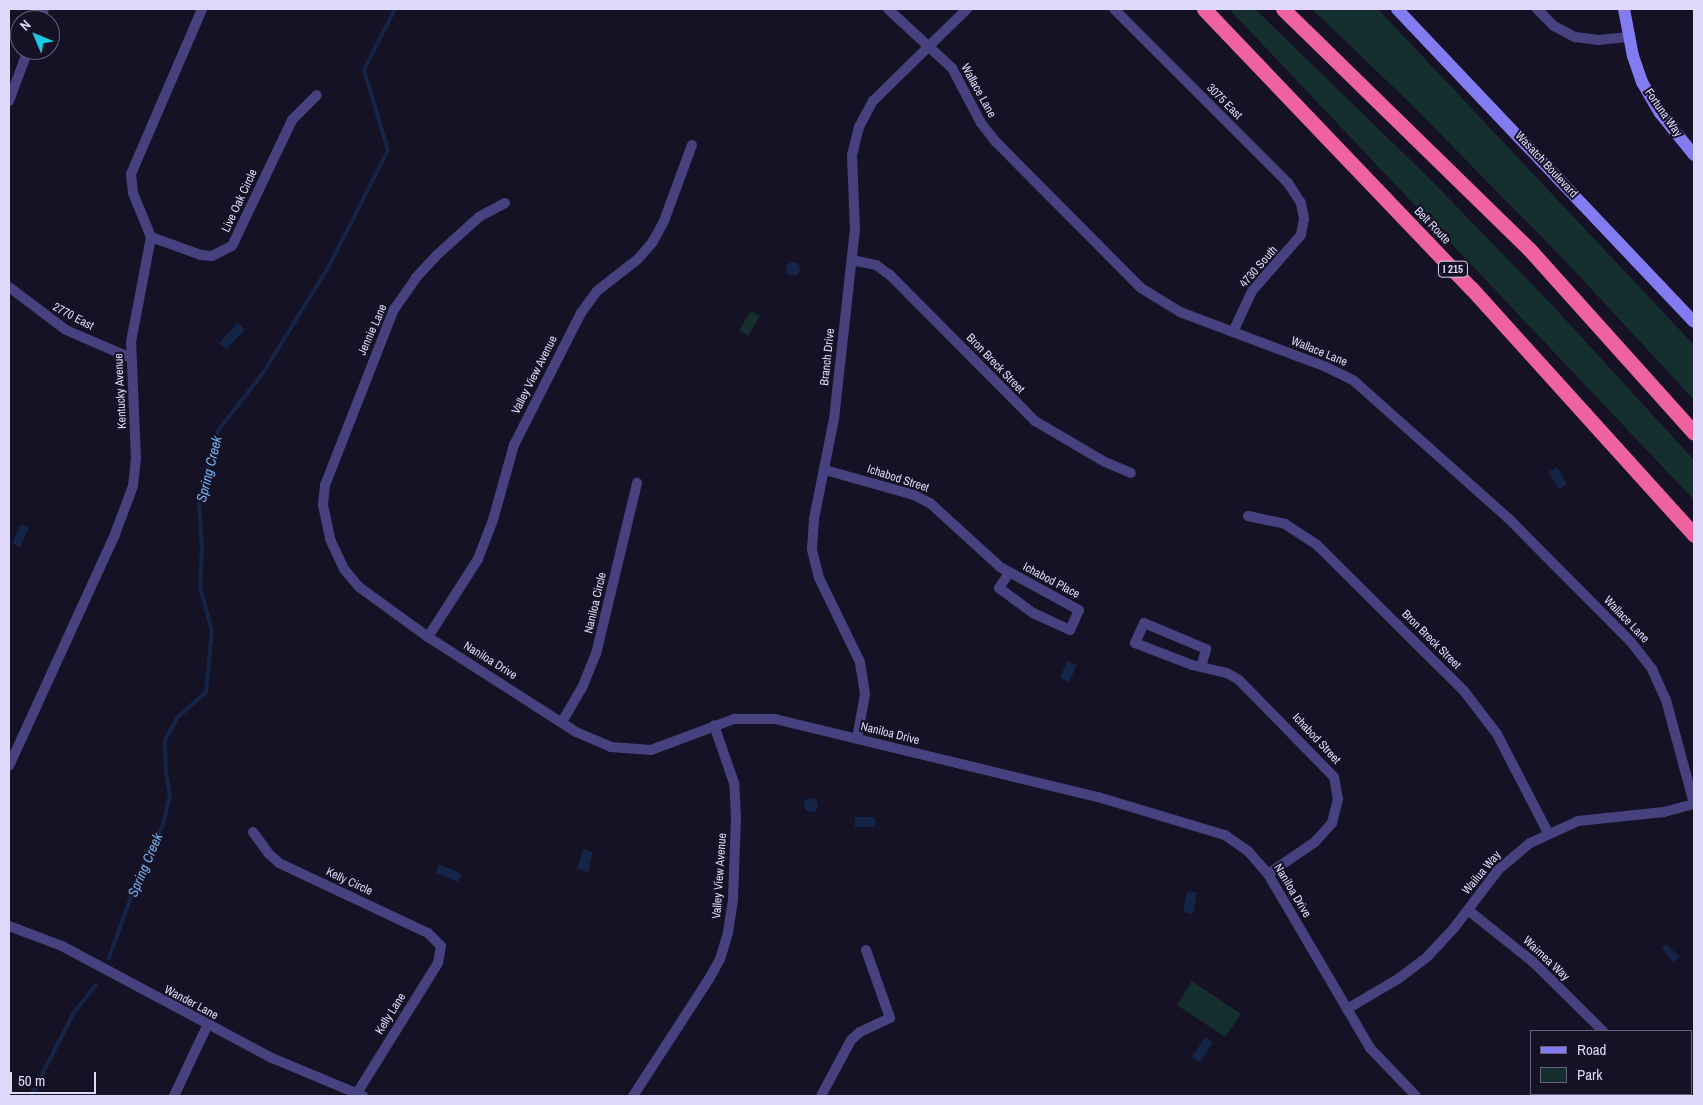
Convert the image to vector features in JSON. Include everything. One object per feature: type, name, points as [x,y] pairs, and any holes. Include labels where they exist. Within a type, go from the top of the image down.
[{"type":"highway","name":"Belt Route","points":[[1204,9],[1471,288],[1694,535]]},
{"type":"highway","points":[[1284,9],[1529,249],[1694,433]]},
{"type":"street","points":[[151,237],[133,193],[133,166],[202,9]]},
{"type":"street","name":"Wallace Lane","points":[[888,9],[930,45],[961,80],[981,122],[995,141],[1133,281],[1170,307],[1334,370],[1361,386],[1439,460],[1508,518],[1646,659],[1662,689],[1694,804]]},
{"type":"street","name":"Branch Drive","points":[[857,739],[865,694],[860,662],[819,578],[812,550],[814,519],[834,419],[852,260],[856,219],[852,155],[856,136],[873,101],[967,9]]},
{"type":"street","name":"3075 East","points":[[1114,9],[1288,183],[1302,204],[1304,220]]},
{"type":"street","name":"Wasatch Boulevard","points":[[1397,9],[1694,322]]},
{"type":"street","points":[[1537,9],[1554,26],[1574,37],[1599,40],[1629,37]]},
{"type":"street","name":"Fortuna Way","points":[[1624,9],[1637,70],[1647,93],[1694,155]]},
{"type":"street","points":[[9,101],[24,60]]},
{"type":"street","name":"Live Oak Circle","points":[[151,237],[207,256],[223,252],[232,246],[292,120],[316,96]]},
{"type":"street","name":"Valley View Avenue","points":[[428,637],[478,559],[493,520],[514,445],[581,313],[604,284],[638,259],[652,243],[692,145]]},
{"type":"street","name":"Jennie Lane","points":[[323,505],[325,485],[394,310],[416,278],[438,254],[479,217],[505,203]]},
{"type":"street","name":"4730 South","points":[[1234,332],[1252,291],[1296,243],[1304,220]]},
{"type":"street","name":"Kentucky Avenue","points":[[9,766],[115,534],[133,486],[136,458],[131,358],[133,332],[151,237]]},
{"type":"street","name":"Bron Breck Street","points":[[852,260],[876,265],[890,275],[1035,421],[1105,462],[1131,473]]},
{"type":"street","name":"2770 East","points":[[9,287],[60,326],[131,358]]},
{"type":"street","name":"Ichabod Street","points":[[825,470],[914,495],[930,503],[1000,567]]},
{"type":"street","name":"Naniloa Circle","points":[[562,722],[585,682],[596,654],[637,483]]},
{"type":"street","name":"Naniloa Drive","points":[[323,505],[330,539],[348,574],[372,598],[428,637],[598,743],[637,751],[672,745],[714,725],[734,719],[762,717],[1201,825],[1237,842],[1268,874],[1346,1009],[1379,1060],[1416,1096]]},
{"type":"street","name":"Bron Breck Street","points":[[1248,516],[1285,524],[1317,545],[1464,691],[1497,734],[1548,833]]},
{"type":"street","name":"Ichabod Place","points":[[1000,567],[1079,610],[1070,630],[1033,613],[999,588],[1009,573]]},
{"type":"street","points":[[1144,623],[1206,649],[1201,667],[1135,643],[1144,623]]},
{"type":"street","name":"Ichabod Street","points":[[1201,667],[1227,673],[1246,686],[1327,766],[1338,790],[1336,812],[1324,834],[1268,874]]},
{"type":"street","name":"Valley View Avenue","points":[[633,1096],[709,979],[720,959],[728,932],[733,899],[736,817],[734,783],[714,725]]},
{"type":"street","name":"Wailua Way","points":[[1346,1009],[1419,963],[1443,941],[1505,862],[1548,833],[1590,819],[1664,812],[1694,804]]},
{"type":"street","name":"Kelly Circle","points":[[253,832],[268,853],[279,863],[428,932],[442,946]]},
{"type":"street","name":"Waimea Way","points":[[1468,910],[1532,961],[1602,1030]]},
{"type":"street","name":"Wander Lane","points":[[9,926],[62,946],[207,1026],[272,1058],[360,1095]]},
{"type":"street","name":"Kelly Lane","points":[[360,1095],[438,963],[442,946]]},
{"type":"street","points":[[821,1096],[851,1040],[860,1032],[890,1018],[866,950]]},
{"type":"street","points":[[174,1096],[207,1026]]},
{"type":"green space","points":[[1229,9],[1255,9],[1429,178],[1554,307],[1694,460],[1694,500]]},
{"type":"green space","points":[[1312,9],[1378,9],[1694,345],[1694,400],[1571,267],[1412,105]]},
{"type":"green space","points":[[751,311],[760,316],[748,336],[739,330]]},
{"type":"green space","points":[[1192,981],[1241,1014],[1225,1037],[1177,1005]]},
{"type":"water","points":[[793,262],[798,264],[800,269],[798,274],[793,276],[788,274],[786,269],[788,264]]},
{"type":"water","points":[[238,323],[245,330],[226,349],[219,343]]},
{"type":"water","points":[[1557,467],[1567,485],[1559,489],[1548,472]]},
{"type":"water","points":[[21,524],[29,528],[20,547],[12,543]]},
{"type":"water","points":[[1067,661],[1077,665],[1069,682],[1060,678]]},
{"type":"water","points":[[808,798],[814,798],[818,805],[814,812],[808,812],[804,808],[804,802]]},
{"type":"water","points":[[855,817],[875,817],[875,827],[855,827]]},
{"type":"water","points":[[583,849],[593,852],[588,872],[577,869]]},
{"type":"water","points":[[439,864],[462,874],[458,882],[436,873]]},
{"type":"water","points":[[1187,891],[1197,893],[1193,914],[1183,912]]},
{"type":"water","points":[[1666,944],[1680,957],[1673,962],[1662,948]]},
{"type":"water","points":[[1205,1037],[1213,1042],[1200,1062],[1192,1057]]},
{"type":"waterway","name":"Spring Creek","points":[[109,958],[147,853],[163,825],[170,794],[166,773],[165,740],[177,718],[206,692],[212,631],[200,587],[202,549],[199,504],[217,432],[263,373],[329,266],[388,150],[364,70],[395,9]]},
{"type":"waterway","name":"Spring Creek","points":[[31,1096],[73,1014],[96,985]]}]
